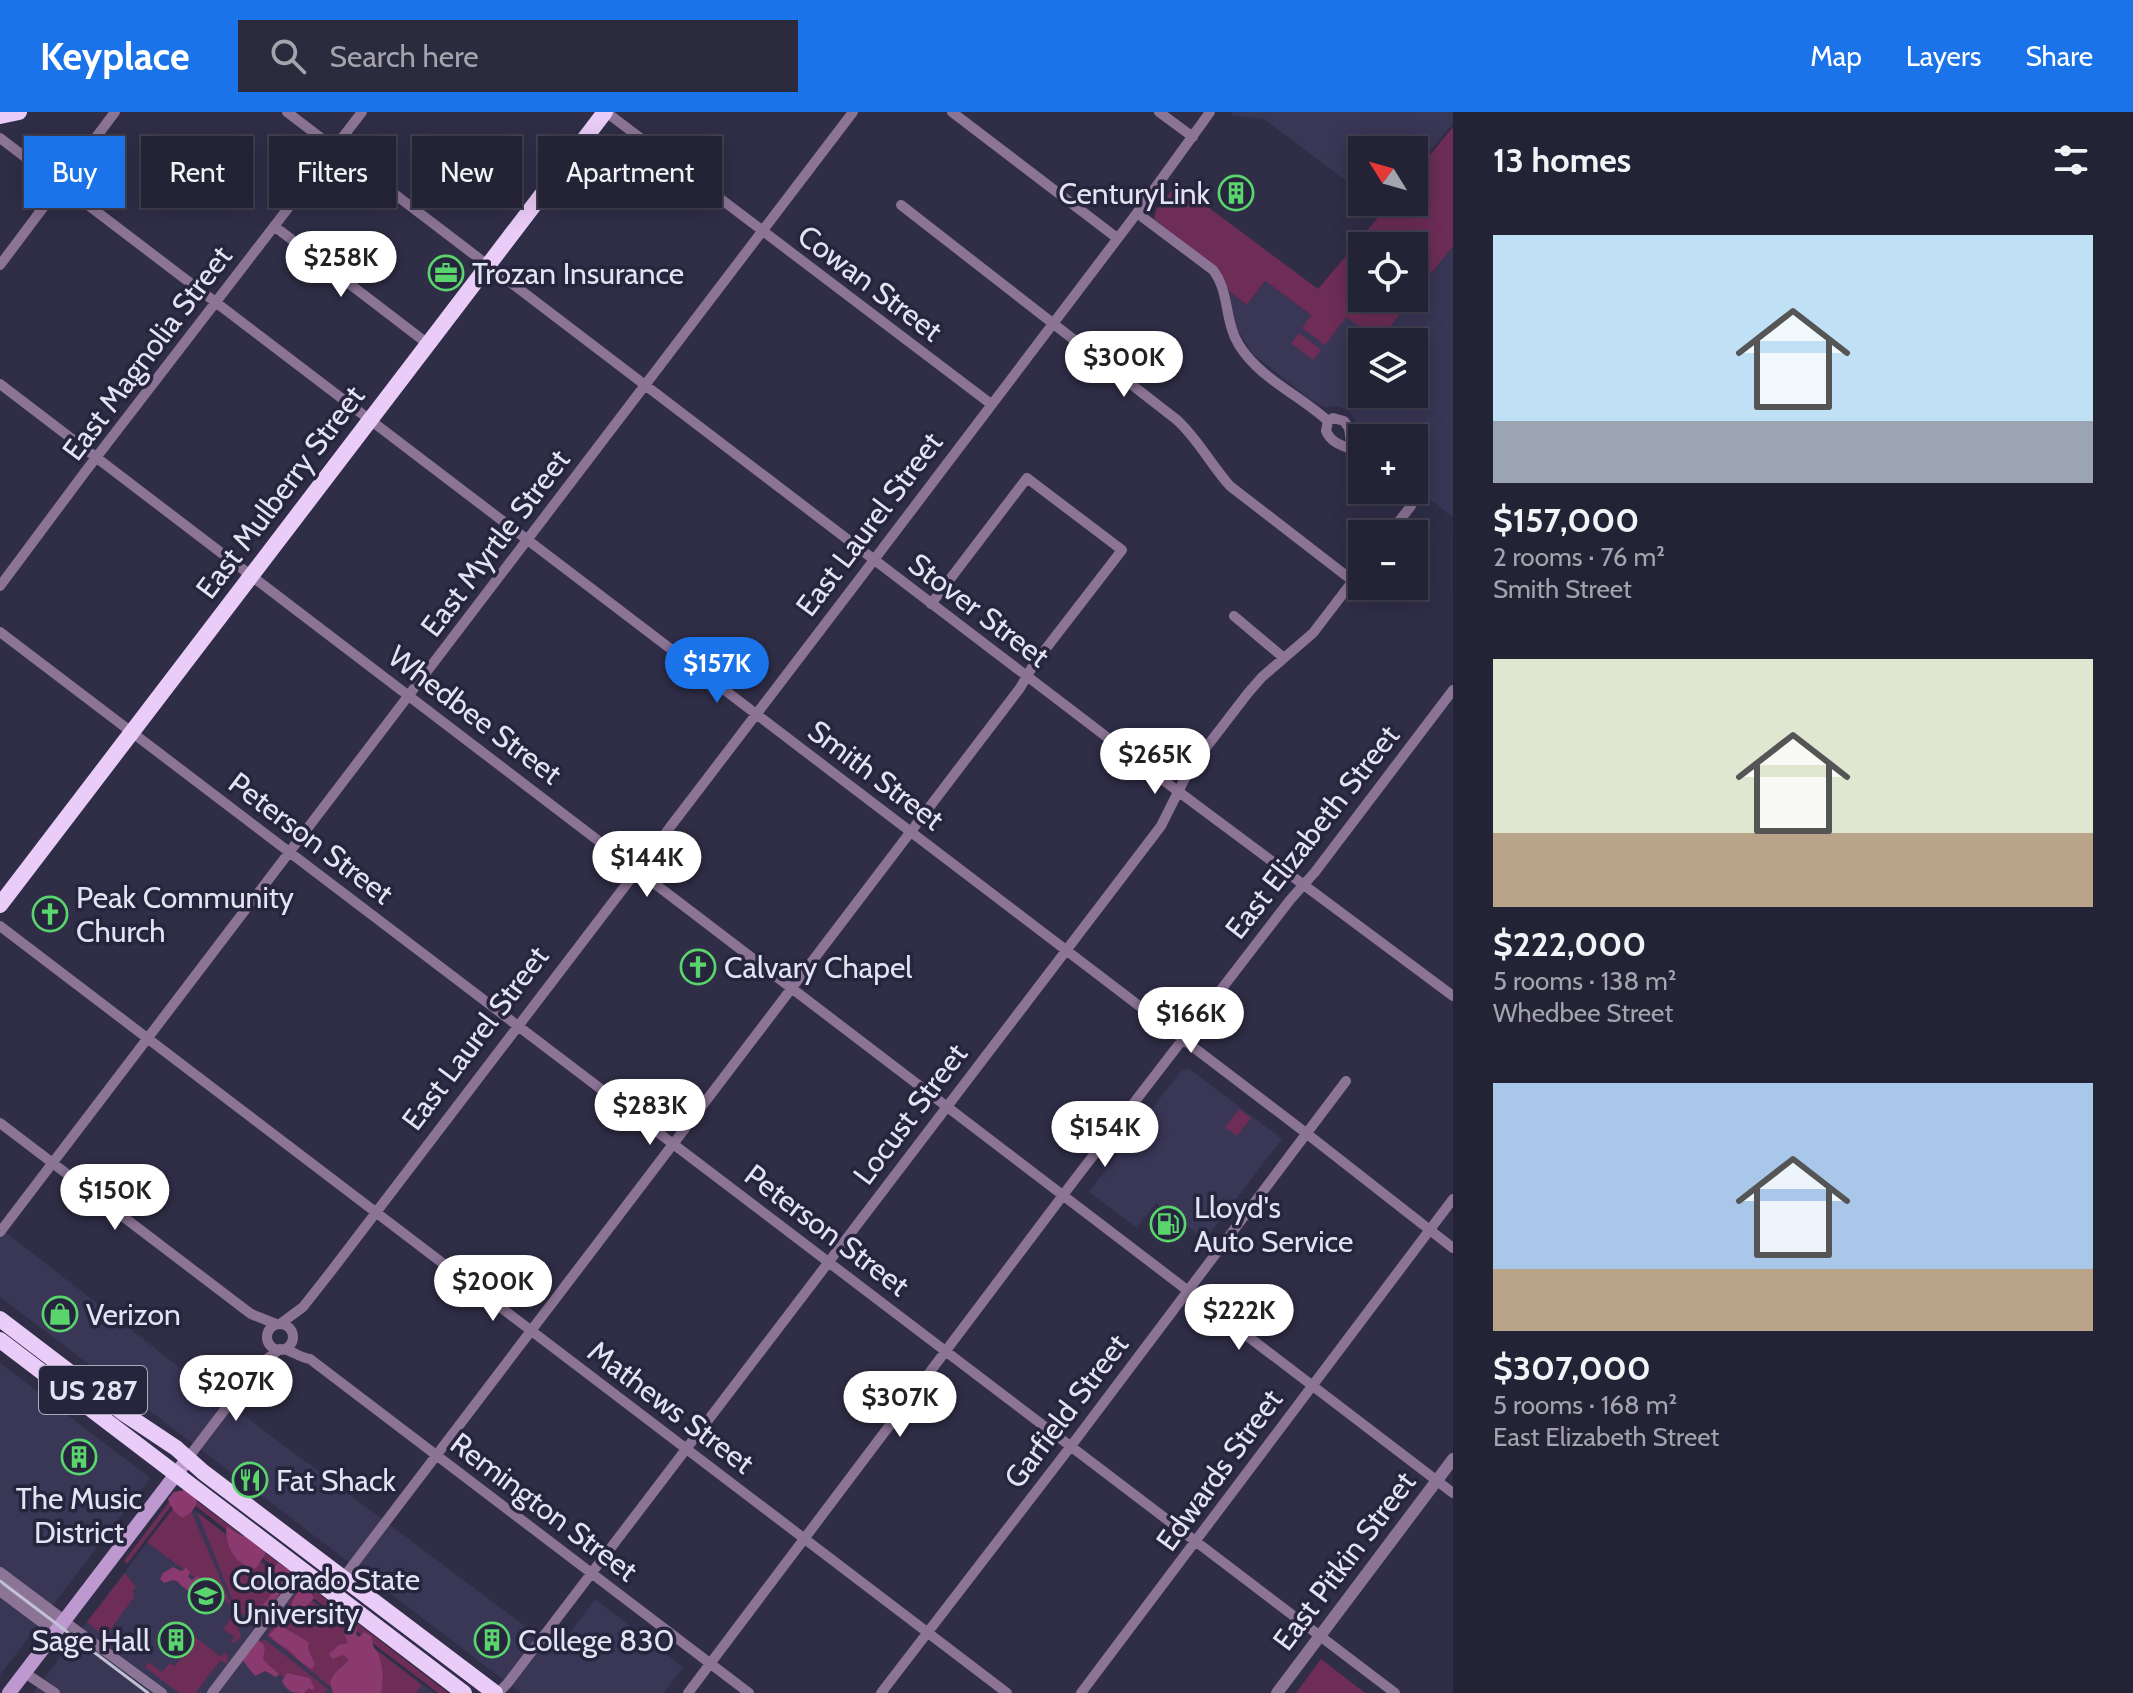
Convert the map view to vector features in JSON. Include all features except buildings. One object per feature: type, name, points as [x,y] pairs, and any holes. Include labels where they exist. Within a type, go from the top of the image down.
[{"type":"highway","points":[[0,116],[19,112]]},
{"type":"highway","name":"East Mulberry Street","points":[[0,905],[606,112]]},
{"type":"highway","name":"US 287","points":[[0,1319],[496,1693]]},
{"type":"highway","points":[[0,1327],[9,1334],[25,1338]]},
{"type":"highway","name":"US 287","points":[[0,1340],[464,1693]]},
{"type":"highway","points":[[304,1573],[327,1582],[336,1583],[343,1578]]},
{"type":"highway","points":[[442,1676],[476,1693]]},
{"type":"main road","points":[[9,1693],[188,1458]]},
{"type":"street","points":[[97,136],[115,112]]},
{"type":"street","name":"Stover Street","points":[[287,112],[318,136]]},
{"type":"street","name":"East Magnolia Street","points":[[344,136],[362,112]]},
{"type":"street","name":"Cowan Street","points":[[606,112],[991,404]]},
{"type":"street","name":"East Myrtle Street","points":[[0,1232],[853,112]]},
{"type":"street","points":[[952,112],[1117,238]]},
{"type":"street","points":[[1159,112],[1193,137]]},
{"type":"street","name":"East Laurel Street","points":[[278,1324],[303,1307],[874,560],[1210,112]]},
{"type":"street","name":"Smith Street","points":[[0,138],[24,156]]},
{"type":"street","name":"Stover Street","points":[[396,195],[1178,792],[1453,996]]},
{"type":"street","points":[[901,205],[1177,420],[1195,438],[1222,477],[1243,497],[1348,577]]},
{"type":"street","points":[[0,265],[43,208]]},
{"type":"street","name":"Smith Street","points":[[91,208],[1453,1248]]},
{"type":"street","name":"East Magnolia Street","points":[[0,586],[288,208]]},
{"type":"street","points":[[1137,213],[1213,270],[1221,280],[1227,315],[1239,345],[1264,372],[1328,421]]},
{"type":"street","points":[[274,226],[428,344]]},
{"type":"street","name":"Whedbee Street","points":[[0,384],[1453,1493]]},
{"type":"street","points":[[1348,427],[1344,421],[1333,418],[1328,421],[1326,431],[1332,441],[1348,449]]},
{"type":"street","points":[[343,1578],[1122,550],[1027,478],[931,604]]},
{"type":"street","name":"Locust Street","points":[[496,1693],[507,1684],[1161,826],[1198,758],[1248,693],[1313,633],[1348,588]]},
{"type":"street","points":[[1234,616],[1284,658]]},
{"type":"street","name":"Peterson Street","points":[[0,632],[1395,1693]]},
{"type":"street","name":"East Elizabeth Street","points":[[688,1693],[1063,1195],[1453,690]]},
{"type":"street","name":"Mathews Street","points":[[0,926],[1007,1693]]},
{"type":"street","name":"Garfield Street","points":[[881,1693],[1346,1081]]},
{"type":"street","points":[[0,1123],[251,1314],[288,1327],[293,1335],[290,1344],[258,1366],[188,1458]]},
{"type":"street","name":"Edwards Street","points":[[1081,1693],[1453,1199]]},
{"type":"street","name":"East Laurel Street","points":[[293,1335],[303,1307]]},
{"type":"street","points":[[251,1314],[272,1347],[282,1349]]},
{"type":"street","points":[[258,1366],[270,1329],[278,1324]]},
{"type":"street","name":"Remington Street","points":[[293,1335],[310,1359],[749,1693]]},
{"type":"street","name":"Remington Street","points":[[282,1349],[310,1359]]},
{"type":"street","name":"East Pitkin Street","points":[[1277,1693],[1453,1459]]},
{"type":"street","points":[[0,1573],[60,1626]]},
{"type":"street","points":[[212,1693],[304,1573]]},
{"type":"street","points":[[0,1590],[162,1693]]},
{"type":"street","points":[[25,1673],[55,1693]]},
{"type":"shaded area","points":[[1233,112],[1453,112],[1453,123],[1428,154],[1428,136],[1348,136],[1348,182],[1264,119],[1231,115]]},
{"type":"shaded area","points":[[1453,127],[1453,246],[1428,277],[1428,232],[1366,232],[1379,216],[1428,216],[1428,157]]},
{"type":"shaded area","points":[[1177,184],[1318,289],[1348,253],[1348,312],[1401,312],[1389,328],[1362,328],[1346,317],[1325,345],[1302,328],[1311,315],[1265,281],[1247,305],[1230,292],[1218,269],[1154,219],[1156,210]]},
{"type":"shaded area","points":[[1453,246],[1453,517],[1428,498],[1428,424],[1356,424],[1350,412],[1338,406],[1324,407],[1307,397],[1253,354],[1236,327],[1230,292],[1247,305],[1265,281],[1311,315],[1331,306],[1363,328],[1348,328],[1348,408],[1428,408],[1428,328],[1389,328],[1402,312],[1428,312],[1428,278]]},
{"type":"shaded area","points":[[1299,333],[1321,350],[1313,360],[1291,343]]},
{"type":"shaded area","points":[[1188,1068],[1282,1139],[1205,1240],[1156,1203],[1137,1228],[1089,1192],[1180,1072]]},
{"type":"shaded area","points":[[1239,1109],[1251,1118],[1237,1136],[1225,1127]]},
{"type":"shaded area","points":[[0,1228],[170,1360],[557,1650],[595,1599],[683,1667],[664,1693],[521,1693],[0,1297]]},
{"type":"shaded area","points":[[0,1363],[150,1478],[0,1675]]},
{"type":"shaded area","points":[[184,1490],[197,1499],[192,1511],[182,1518],[168,1499],[174,1492]]},
{"type":"shaded area","points":[[186,1493],[292,1573],[288,1578],[183,1496]]},
{"type":"shaded area","points":[[175,1494],[178,1497],[127,1564],[124,1561]]},
{"type":"shaded area","name":"Colorado State University","points":[[180,1499],[434,1693],[33,1693]]},
{"type":"shaded area","points":[[180,1500],[190,1508],[232,1606],[147,1542]]},
{"type":"shaded area","points":[[197,1512],[285,1581],[254,1623],[236,1609]]},
{"type":"shaded area","points":[[228,1527],[239,1535],[251,1537],[266,1552],[254,1569],[241,1563],[233,1554],[227,1536]]},
{"type":"shaded area","points":[[278,1563],[294,1573],[258,1622],[253,1620],[252,1615],[272,1592],[267,1575]]},
{"type":"shaded area","points":[[173,1567],[181,1571],[186,1568],[192,1580],[197,1576],[206,1581],[208,1598],[203,1600],[177,1581],[164,1583],[160,1579],[163,1573]]},
{"type":"shaded area","points":[[125,1573],[136,1587],[134,1597],[105,1637],[87,1622]]},
{"type":"shaded area","points":[[306,1584],[448,1693],[438,1693],[300,1588]]},
{"type":"shaded area","points":[[307,1585],[314,1598],[308,1605],[292,1610],[294,1598]]},
{"type":"shaded area","points":[[298,1590],[422,1685],[416,1693],[333,1689],[267,1635]]},
{"type":"shaded area","points":[[235,1613],[241,1638],[234,1643],[231,1642],[234,1637],[223,1629]]},
{"type":"shaded area","points":[[349,1619],[356,1626],[356,1635],[359,1637],[364,1632],[372,1638],[382,1668],[381,1693],[333,1693],[330,1682],[349,1660],[343,1655],[333,1659],[329,1654],[339,1645],[348,1643],[344,1633]]},
{"type":"shaded area","points":[[279,1625],[309,1643],[308,1649],[315,1664],[312,1669],[269,1635]]},
{"type":"shaded area","points":[[191,1634],[221,1657],[225,1652],[227,1664],[220,1661],[198,1693],[179,1693],[145,1667],[149,1662],[162,1672],[170,1663],[175,1666],[183,1655],[178,1651]]},
{"type":"shaded area","points":[[264,1639],[328,1689],[324,1693],[305,1693],[264,1663],[261,1651]]},
{"type":"shaded area","points":[[258,1640],[264,1646],[263,1660],[279,1674],[276,1677],[265,1671],[255,1676],[243,1661]]},
{"type":"shaded area","points":[[1321,1659],[1365,1693],[1296,1693]]},
{"type":"shaded area","points":[[287,1673],[310,1678],[314,1688],[304,1693],[291,1691],[282,1681]]},
{"type":"railway","points":[[0,1581],[148,1693]]},
{"type":"place","name":"CenturyLink","points":[[1236,193]]},
{"type":"place","name":"Trozan Insurance","points":[[446,273]]},
{"type":"place","name":"Peak Community Church","points":[[50,914]]},
{"type":"place","name":"Calvary Chapel","points":[[698,967]]},
{"type":"place","name":"Lloyd's Auto Service","points":[[1168,1224]]},
{"type":"place","name":"Verizon","points":[[60,1314]]},
{"type":"place","name":"The Music District","points":[[79,1457]]},
{"type":"place","name":"Fat Shack","points":[[250,1480]]},
{"type":"place","name":"Colorado State University","points":[[206,1596]]},
{"type":"place","name":"Sage Hall","points":[[176,1640]]},
{"type":"place","name":"College 830","points":[[492,1640]]}]
